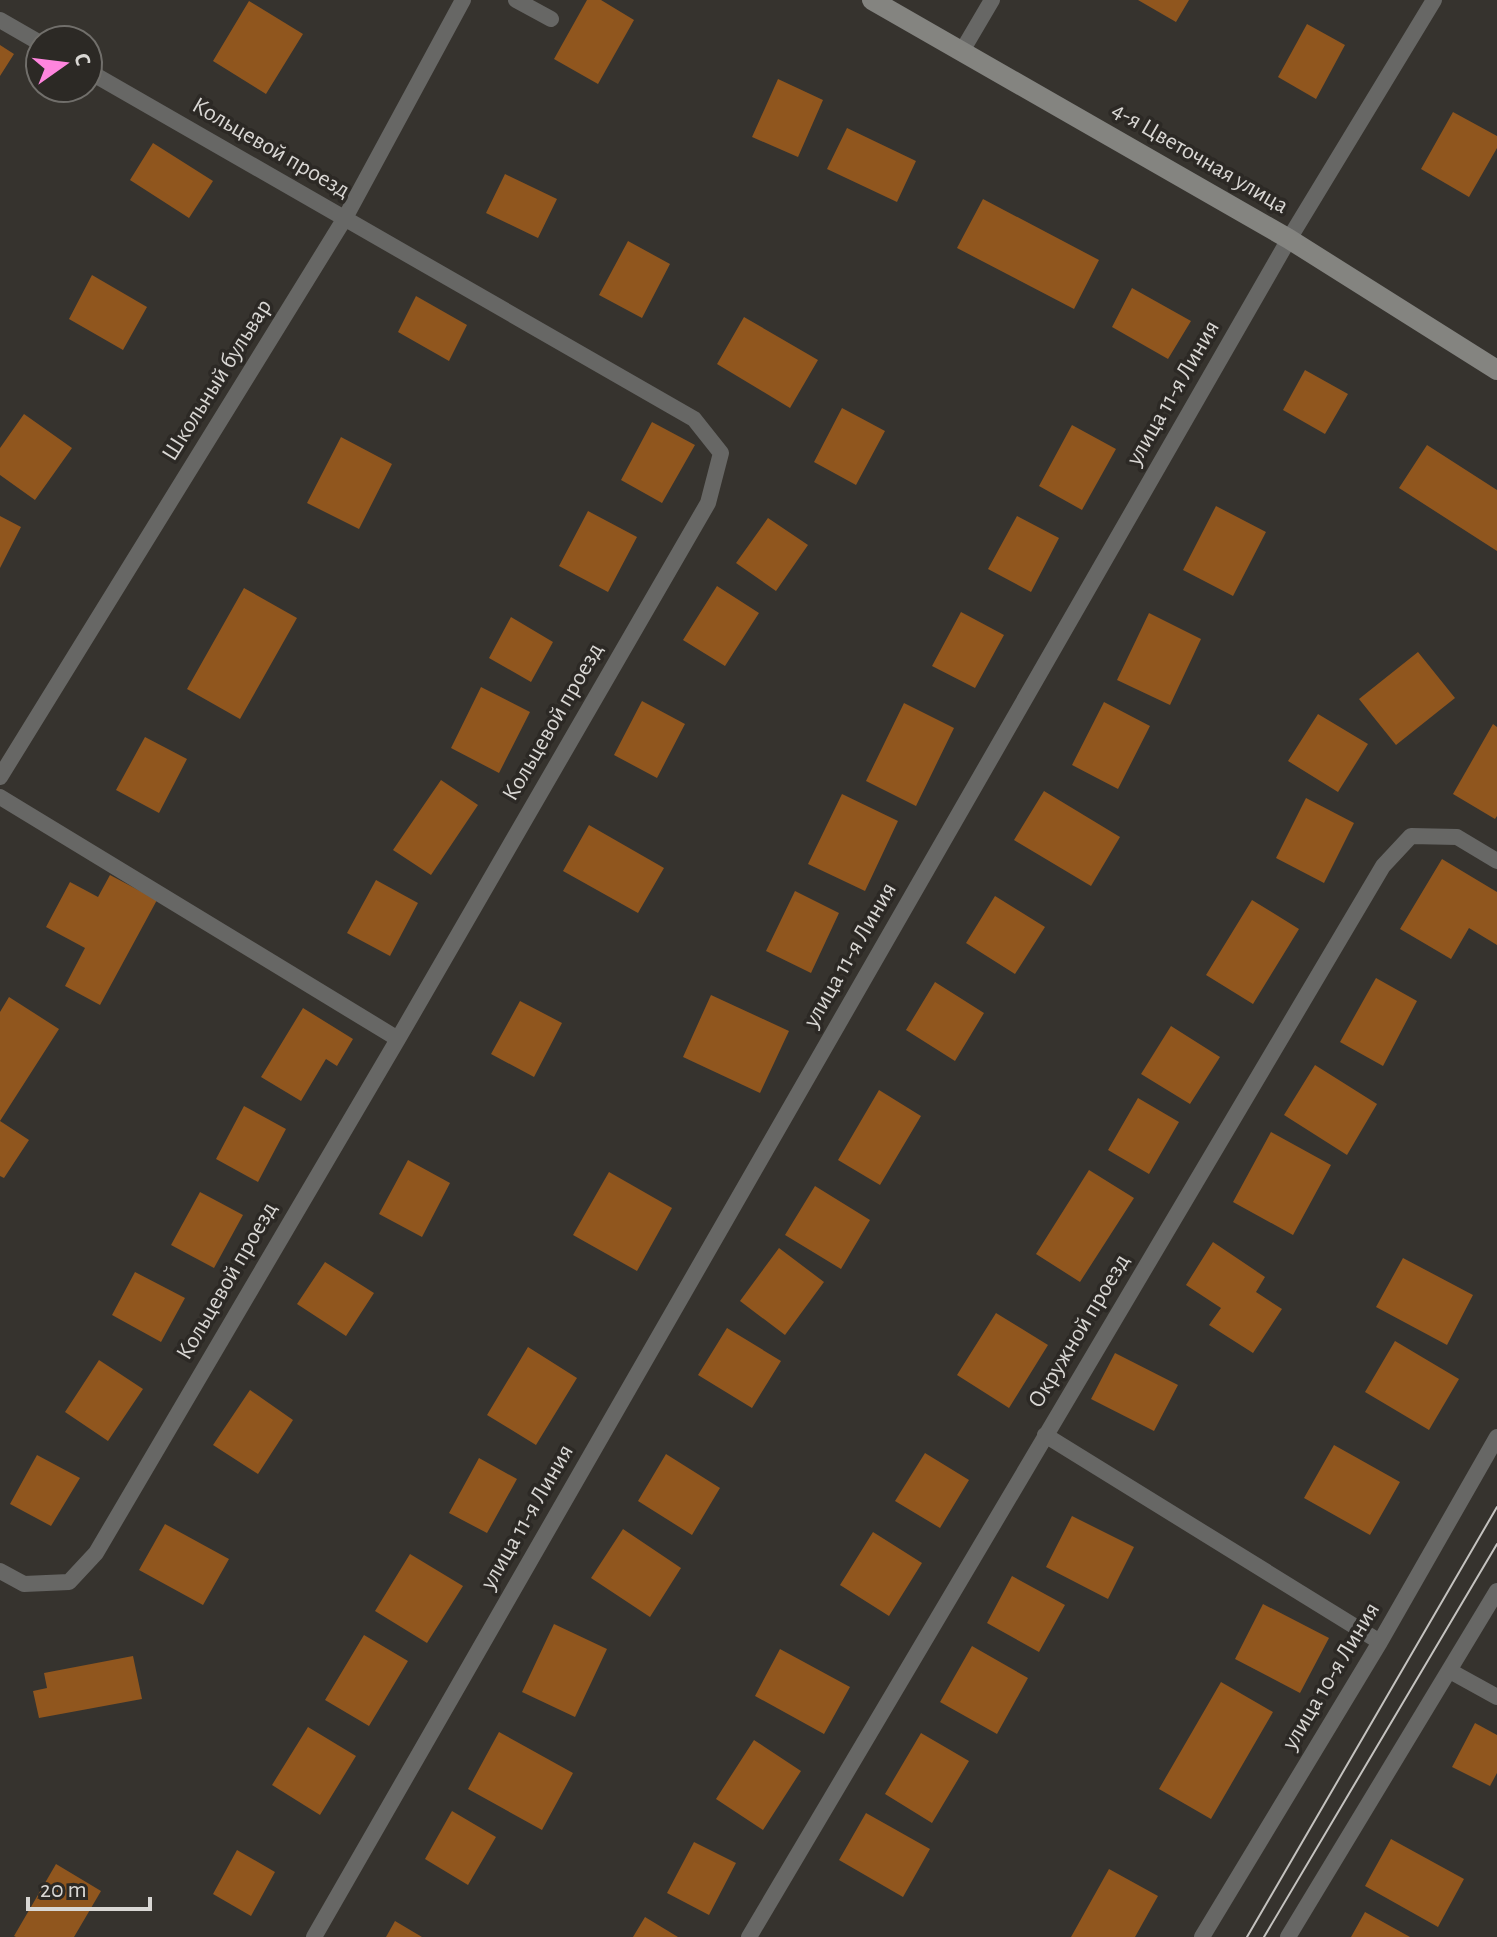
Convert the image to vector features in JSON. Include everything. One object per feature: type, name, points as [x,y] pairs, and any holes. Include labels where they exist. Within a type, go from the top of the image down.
[{"type":"street","name":"4-я Цветочная улица","points":[[872,0],[1289,239],[1497,370]]},
{"type":"lane","name":"Школьный бульвар","points":[[0,777],[345,218],[463,0]]},
{"type":"lane","points":[[516,0],[551,19]]},
{"type":"lane","points":[[962,51],[992,0]]},
{"type":"lane","name":"улица 11-я Линия","points":[[314,1937],[1289,239],[1434,0]]},
{"type":"lane","points":[[0,20],[24,34]]},
{"type":"lane","name":"Кольцевой проезд","points":[[0,1571],[24,1584],[69,1582],[96,1553],[708,503],[721,453],[694,419],[104,80]]},
{"type":"lane","points":[[0,797],[398,1039]]},
{"type":"lane","name":"Окружной проезд","points":[[749,1937],[1383,866],[1411,836],[1457,837],[1497,861]]},
{"type":"lane","points":[[1045,1435],[1380,1642]]},
{"type":"lane","name":"улица 10-я Линия","points":[[1202,1937],[1380,1642],[1497,1437]]},
{"type":"lane","points":[[1288,1937],[1497,1591]]},
{"type":"lane","points":[[1450,1671],[1497,1697]]},
{"type":"building","points":[[587,0],[601,0],[634,20],[598,84],[554,59]]},
{"type":"building","points":[[1138,0],[1189,0],[1176,22]]},
{"type":"building","points":[[249,1],[303,34],[266,94],[213,61]]},
{"type":"building","points":[[1307,24],[1345,45],[1316,99],[1278,77]]},
{"type":"building","points":[[0,45],[14,54],[0,76]]},
{"type":"building","points":[[778,79],[823,100],[798,157],[752,137]]},
{"type":"building","points":[[1453,112],[1497,136],[1497,148],[1469,197],[1421,169]]},
{"type":"building","points":[[847,128],[916,161],[897,202],[827,169]]},
{"type":"building","points":[[153,143],[213,181],[189,218],[130,180]]},
{"type":"building","points":[[505,174],[557,199],[538,238],[486,213]]},
{"type":"building","points":[[983,199],[1099,260],[1074,309],[957,248]]},
{"type":"building","points":[[628,241],[670,264],[642,318],[599,295]]},
{"type":"building","points":[[92,275],[147,307],[123,350],[69,319]]},
{"type":"building","points":[[1132,288],[1191,321],[1168,359],[1112,327]]},
{"type":"building","points":[[416,296],[467,325],[449,361],[398,332]]},
{"type":"building","points":[[744,317],[818,360],[790,408],[717,364]]},
{"type":"building","points":[[1305,370],[1348,394],[1325,434],[1283,410]]},
{"type":"building","points":[[842,408],[885,431],[856,485],[814,462]]},
{"type":"building","points":[[24,414],[72,448],[35,500],[0,475],[0,448]]},
{"type":"building","points":[[652,422],[695,445],[662,503],[621,480]]},
{"type":"building","points":[[1072,425],[1116,449],[1082,510],[1039,486]]},
{"type":"building","points":[[341,437],[392,464],[359,529],[307,503]]},
{"type":"building","points":[[1427,445],[1497,490],[1497,551],[1399,488]]},
{"type":"building","points":[[1216,506],[1266,532],[1233,596],[1183,570]]},
{"type":"building","points":[[588,511],[637,537],[608,592],[559,566]]},
{"type":"building","points":[[0,516],[21,527],[0,568]]},
{"type":"building","points":[[1017,516],[1059,538],[1031,592],[988,569]]},
{"type":"building","points":[[768,518],[808,545],[776,591],[736,563]]},
{"type":"building","points":[[717,586],[759,613],[725,666],[683,640]]},
{"type":"building","points":[[244,588],[297,618],[240,719],[187,689]]},
{"type":"building","points":[[961,612],[1004,635],[975,688],[932,666]]},
{"type":"building","points":[[1149,613],[1201,639],[1170,705],[1117,680]]},
{"type":"building","points":[[511,617],[553,642],[531,682],[489,658]]},
{"type":"building","points":[[1418,652],[1455,698],[1396,745],[1359,699]]},
{"type":"building","points":[[481,687],[530,712],[499,773],[451,748]]},
{"type":"building","points":[[642,701],[685,724],[657,778],[614,755]]},
{"type":"building","points":[[1104,702],[1150,726],[1118,789],[1072,765]]},
{"type":"building","points":[[904,703],[954,728],[916,806],[866,781]]},
{"type":"building","points":[[1318,714],[1368,744],[1338,792],[1288,761]]},
{"type":"building","points":[[1493,724],[1497,727],[1495,819],[1453,794]]},
{"type":"building","points":[[145,737],[187,759],[159,813],[116,790]]},
{"type":"building","points":[[441,780],[478,805],[431,875],[393,850]]},
{"type":"building","points":[[1044,791],[1120,837],[1091,886],[1014,840]]},
{"type":"building","points":[[842,794],[898,821],[865,891],[808,864]]},
{"type":"building","points":[[1306,798],[1354,823],[1324,883],[1276,858]]},
{"type":"building","points":[[589,825],[664,868],[638,913],[563,871]]},
{"type":"building","points":[[1442,859],[1497,892],[1497,945],[1469,928],[1451,959],[1400,929]]},
{"type":"building","points":[[110,875],[157,900],[100,1005],[65,986],[85,948],[46,927],[70,882],[98,897]]},
{"type":"building","points":[[376,880],[418,903],[390,956],[347,933]]},
{"type":"building","points":[[795,891],[839,913],[811,973],[766,951]]},
{"type":"building","points":[[995,896],[1045,927],[1015,974],[966,943]]},
{"type":"building","points":[[1252,900],[1299,929],[1253,1004],[1206,975]]},
{"type":"building","points":[[1376,978],[1417,1001],[1383,1066],[1340,1042]]},
{"type":"building","points":[[935,982],[984,1013],[955,1061],[906,1030]]},
{"type":"building","points":[[711,995],[789,1031],[760,1093],[683,1057]]},
{"type":"building","points":[[9,997],[59,1029],[0,1121],[0,1012]]},
{"type":"building","points":[[520,1001],[562,1023],[534,1077],[491,1054]]},
{"type":"building","points":[[303,1008],[353,1039],[337,1066],[326,1059],[301,1101],[261,1077]]},
{"type":"building","points":[[1171,1026],[1220,1057],[1190,1104],[1141,1074]]},
{"type":"building","points":[[1315,1065],[1377,1104],[1347,1155],[1284,1115]]},
{"type":"building","points":[[879,1090],[921,1116],[880,1185],[838,1160]]},
{"type":"building","points":[[1138,1098],[1179,1122],[1149,1174],[1108,1150]]},
{"type":"building","points":[[244,1106],[286,1129],[258,1182],[216,1159]]},
{"type":"building","points":[[0,1121],[29,1140],[4,1178],[0,1176]]},
{"type":"building","points":[[1271,1132],[1331,1165],[1293,1235],[1233,1202]]},
{"type":"building","points":[[408,1160],[450,1183],[422,1237],[379,1214]]},
{"type":"building","points":[[1089,1170],[1134,1198],[1080,1282],[1036,1254]]},
{"type":"building","points":[[609,1172],[672,1208],[637,1271],[573,1235]]},
{"type":"building","points":[[815,1186],[870,1220],[841,1269],[785,1235]]},
{"type":"building","points":[[200,1192],[243,1215],[214,1268],[171,1245]]},
{"type":"building","points":[[1213,1242],[1265,1277],[1256,1292],[1282,1309],[1253,1353],[1209,1325],[1221,1308],[1186,1285]]},
{"type":"building","points":[[779,1248],[824,1282],[785,1335],[740,1301]]},
{"type":"building","points":[[1403,1258],[1473,1295],[1447,1345],[1376,1307]]},
{"type":"building","points":[[325,1262],[374,1293],[346,1336],[297,1304]]},
{"type":"building","points":[[135,1272],[185,1298],[161,1342],[112,1315]]},
{"type":"building","points":[[996,1313],[1048,1345],[1009,1408],[957,1375]]},
{"type":"building","points":[[727,1328],[781,1361],[752,1408],[698,1375]]},
{"type":"building","points":[[1395,1341],[1459,1379],[1429,1430],[1365,1392]]},
{"type":"building","points":[[528,1347],[577,1378],[536,1445],[487,1415]]},
{"type":"building","points":[[1115,1353],[1178,1385],[1154,1431],[1091,1399]]},
{"type":"building","points":[[99,1360],[143,1389],[108,1441],[65,1412]]},
{"type":"building","points":[[250,1390],[293,1420],[258,1474],[213,1445]]},
{"type":"building","points":[[1334,1445],[1400,1482],[1370,1535],[1304,1498]]},
{"type":"building","points":[[925,1453],[969,1480],[940,1528],[895,1501]]},
{"type":"building","points":[[666,1454],[720,1488],[692,1535],[638,1501]]},
{"type":"building","points":[[37,1455],[80,1478],[51,1526],[10,1504]]},
{"type":"building","points":[[479,1458],[517,1479],[487,1533],[449,1513]]},
{"type":"building","points":[[1072,1516],[1134,1547],[1108,1599],[1046,1567]]},
{"type":"building","points":[[165,1524],[229,1559],[203,1605],[139,1570]]},
{"type":"building","points":[[623,1529],[681,1568],[650,1617],[591,1578]]},
{"type":"building","points":[[873,1532],[922,1563],[889,1616],[840,1585]]},
{"type":"building","points":[[410,1554],[463,1586],[427,1643],[375,1611]]},
{"type":"building","points":[[1012,1576],[1065,1605],[1039,1652],[987,1623]]},
{"type":"building","points":[[1263,1604],[1329,1638],[1300,1693],[1235,1659]]},
{"type":"building","points":[[554,1624],[607,1649],[575,1717],[522,1692]]},
{"type":"building","points":[[364,1635],[408,1661],[369,1726],[325,1700]]},
{"type":"building","points":[[972,1646],[1028,1678],[997,1734],[940,1702]]},
{"type":"building","points":[[780,1649],[850,1687],[824,1734],[755,1696]]},
{"type":"building","points":[[133,1656],[142,1699],[39,1718],[33,1691],[47,1688],[44,1673]]},
{"type":"building","points":[[1221,1682],[1273,1712],[1211,1819],[1159,1789]]},
{"type":"building","points":[[1475,1723],[1497,1735],[1497,1773],[1490,1786],[1452,1767]]},
{"type":"building","points":[[308,1727],[356,1756],[320,1815],[272,1785]]},
{"type":"building","points":[[499,1732],[573,1773],[542,1830],[468,1789]]},
{"type":"building","points":[[921,1733],[969,1761],[932,1823],[885,1794]]},
{"type":"building","points":[[754,1740],[801,1771],[763,1830],[716,1799]]},
{"type":"building","points":[[452,1811],[496,1837],[468,1885],[425,1859]]},
{"type":"building","points":[[866,1813],[930,1849],[903,1897],[839,1860]]},
{"type":"building","points":[[1391,1839],[1464,1879],[1438,1927],[1365,1886]]},
{"type":"building","points":[[694,1842],[736,1863],[709,1915],[667,1893]]},
{"type":"building","points":[[237,1850],[275,1872],[251,1916],[213,1894]]},
{"type":"building","points":[[56,1864],[101,1891],[74,1937],[14,1936]]},
{"type":"building","points":[[1109,1869],[1158,1896],[1135,1937],[1071,1937]]},
{"type":"building","points":[[1365,1912],[1410,1937],[1351,1937]]},
{"type":"building","points":[[645,1917],[678,1937],[633,1937]]},
{"type":"building","points":[[395,1921],[422,1937],[386,1937]]},
{"type":"tram line","points":[[1247,1937],[1497,1507]]},
{"type":"tram line","points":[[1264,1937],[1497,1544]]}]
